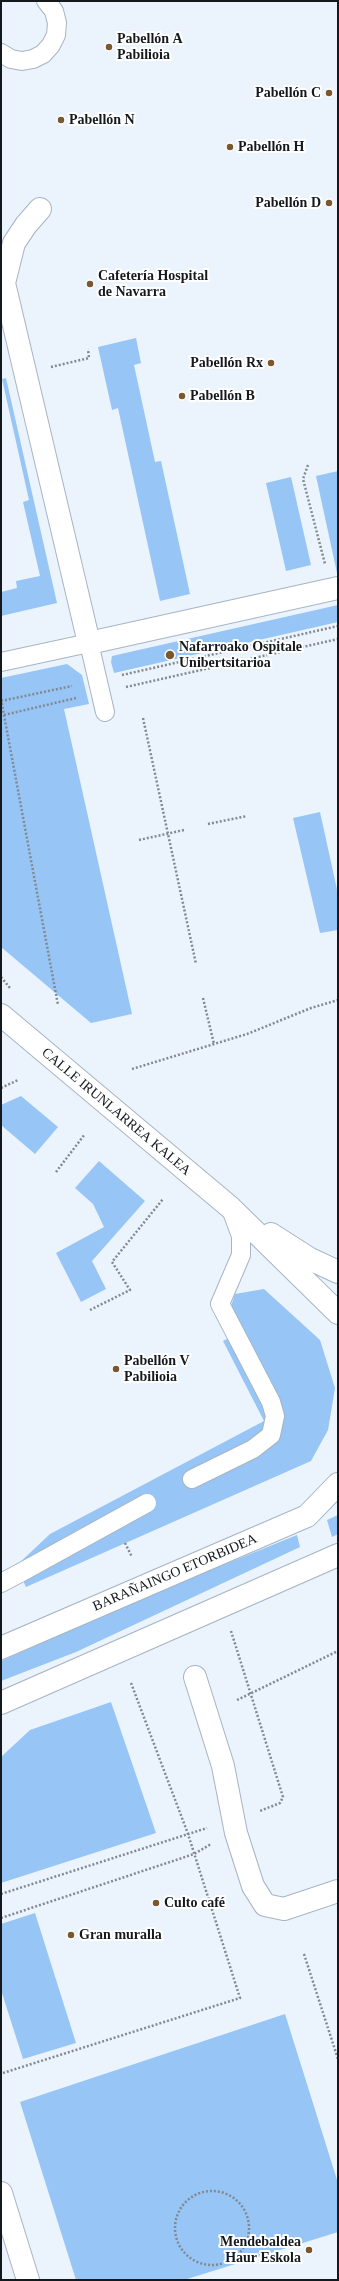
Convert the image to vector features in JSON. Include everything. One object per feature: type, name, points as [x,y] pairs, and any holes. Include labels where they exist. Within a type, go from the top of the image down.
[{"type":"main road","points":[[40,209],[14,243],[4,283],[89,643],[338,588]]},
{"type":"main road","name":"CALLE IRUNLARREA KALEA","points":[[1,1015],[231,1208],[338,1313]]},
{"type":"main road","name":"CALLE IRUNLARREA KALEA","points":[[231,1208],[310,1260],[338,1272]]},
{"type":"main road","name":"BARAÑAINGO ETORBIDEA","points":[[1,1648],[307,1516],[338,1484]]},
{"type":"main road","points":[[1,1703],[338,1555]]},
{"type":"main road","points":[[195,1677],[224,1766],[236,1833],[253,1886],[265,1905],[284,1909],[338,1891]]},
{"type":"main road","points":[[1,2193],[28,2280]]},
{"type":"lane","points":[[1,53],[11,59],[22,61],[38,56],[51,46],[56,35],[57,23],[54,12],[46,1]]},
{"type":"lane","points":[[1,662],[89,643],[105,712]]},
{"type":"lane","points":[[192,1478],[253,1449],[270,1435],[275,1416],[271,1402],[220,1304],[241,1255],[241,1236],[231,1208]]},
{"type":"lane","points":[[1,1583],[20,1574],[147,1503]]},
{"type":"path","points":[[26,373],[89,358],[88,349]]},
{"type":"path","points":[[308,465],[303,479],[326,567]]},
{"type":"path","points":[[4,714],[99,686],[338,626]]},
{"type":"path","points":[[58,1005],[4,714],[1,707],[1,700],[99,686],[338,640]]},
{"type":"path","points":[[143,718],[196,964]]},
{"type":"path","points":[[208,824],[247,816]]},
{"type":"path","points":[[140,840],[184,830]]},
{"type":"path","points":[[203,998],[214,1044]]},
{"type":"path","points":[[132,1069],[247,1034],[310,1008],[338,1000]]},
{"type":"path","points":[[1,1088],[18,1080]]},
{"type":"path","points":[[56,1172],[85,1134]]},
{"type":"path","points":[[90,1310],[130,1290],[112,1262],[163,1199]]},
{"type":"path","points":[[229,1626],[249,1694],[283,1797],[280,1803],[256,1812]]},
{"type":"path","points":[[237,1700],[338,1651]]},
{"type":"path","points":[[4,2073],[240,1998],[188,1834],[131,1683]]},
{"type":"path","points":[[1,1894],[209,1828]]},
{"type":"path","points":[[1,1918],[194,1854],[215,1841]]},
{"type":"path","points":[[304,1954],[338,2059]]},
{"type":"path","points":[[215,2191],[227,2194],[237,2201],[245,2210],[249,2222],[249,2234],[245,2246],[237,2256],[227,2263],[215,2266],[202,2265],[191,2260],[182,2252],[176,2241],[174,2229],[176,2216],[182,2206],[191,2197],[202,2192],[215,2191]]},
{"type":"shaded area","points":[[136,338],[141,363],[134,365],[155,462],[161,461],[190,594],[160,601],[118,408],[112,410],[98,347]]},
{"type":"shaded area","points":[[6,378],[57,603],[1,616],[1,592],[17,588],[16,581],[40,576],[23,502],[29,500],[2,379]]},
{"type":"shaded area","points":[[338,471],[338,572],[337,573],[316,476]]},
{"type":"shaded area","points":[[291,477],[311,565],[286,571],[266,483]]},
{"type":"shaded area","points":[[338,605],[338,622],[114,673],[111,662],[112,656]]},
{"type":"shaded area","points":[[67,664],[82,675],[89,704],[64,709],[132,1014],[91,1023],[1,947],[1,678]]},
{"type":"shaded area","points":[[320,812],[338,894],[338,930],[320,933],[293,818]]},
{"type":"shaded area","points":[[21,1096],[58,1127],[35,1154],[1,1125],[1,1105]]},
{"type":"shaded area","points":[[99,1161],[145,1201],[92,1261],[106,1289],[81,1302],[56,1253],[104,1227],[93,1204],[75,1188]]},
{"type":"shaded area","points":[[264,1289],[320,1340],[335,1388],[328,1430],[311,1461],[26,1587],[16,1566],[50,1534],[264,1421],[223,1341],[243,1331],[231,1306],[235,1294]]},
{"type":"shaded area","points":[[338,1515],[338,1534],[332,1537],[327,1520]]},
{"type":"shaded area","points":[[297,1535],[300,1547],[76,1652],[1,1681],[1,1661],[166,1588]]},
{"type":"shaded area","points":[[111,1702],[156,1833],[1,1883],[1,1757],[30,1730]]},
{"type":"shaded area","points":[[35,1913],[76,2043],[23,2059],[1,1990],[1,1924]]},
{"type":"shaded area","points":[[285,2014],[338,2183],[338,2232],[184,2280],[76,2280],[20,2102]]},
{"type":"place","name":"Pabellón A Pabilioia","points":[[109,47]]},
{"type":"place","name":"Pabellón C","points":[[329,93]]},
{"type":"place","name":"Pabellón N","points":[[61,120]]},
{"type":"place","name":"Pabellón H","points":[[230,147]]},
{"type":"place","name":"Pabellón D","points":[[329,203]]},
{"type":"place","name":"Cafetería Hospital de Navarra","points":[[90,284]]},
{"type":"place","name":"Pabellón Rx","points":[[271,363]]},
{"type":"place","name":"Pabellón B","points":[[182,396]]},
{"type":"place","name":"Nafarroako Ospitale Unibertsitarioa","points":[[170,655]]},
{"type":"place","name":"Pabellón V Pabilioia","points":[[116,1369]]},
{"type":"place","name":"Culto café","points":[[156,1903]]},
{"type":"place","name":"Gran muralla","points":[[71,1935]]},
{"type":"place","name":"Mendebaldea Haur Eskola","points":[[309,2250]]}]
